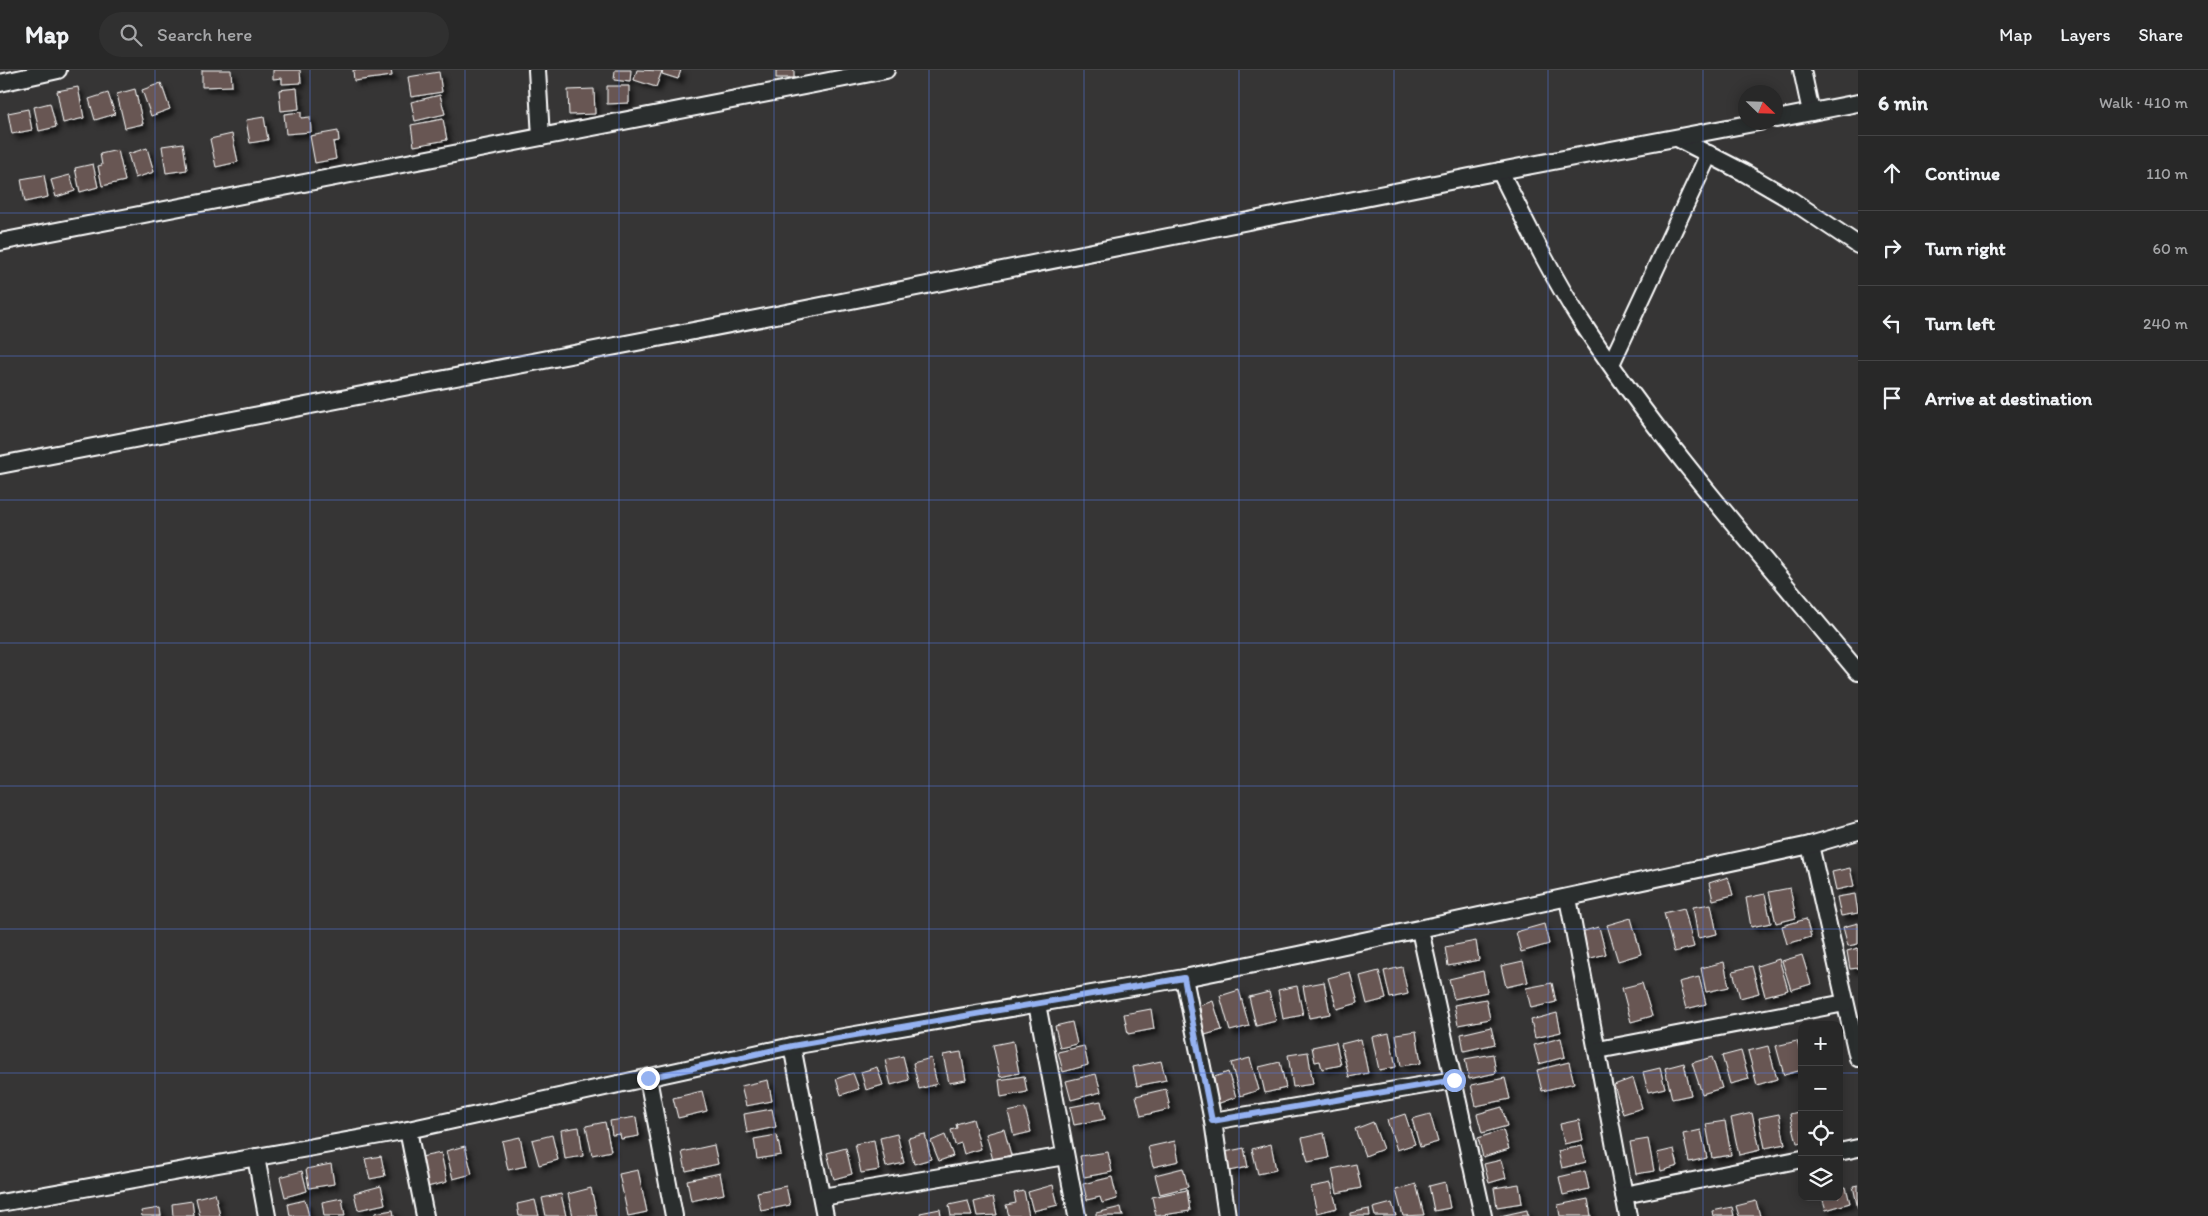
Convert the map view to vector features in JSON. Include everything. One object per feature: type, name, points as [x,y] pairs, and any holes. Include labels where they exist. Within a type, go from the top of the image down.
[{"type":"street","points":[[0,83],[58,70]]},
{"type":"street","points":[[537,70],[541,137]]},
{"type":"street","points":[[0,242],[886,70]]},
{"type":"street","points":[[1802,70],[1811,112]]},
{"type":"street","points":[[1783,118],[1858,103]]},
{"type":"street","points":[[0,466],[781,314],[1500,171],[1738,126]]},
{"type":"street","points":[[1679,139],[1743,172],[1791,200],[1858,246]]},
{"type":"street","points":[[1611,364],[1709,154]]},
{"type":"street","points":[[1500,171],[1543,256],[1580,320],[1611,364],[1672,449],[1858,672]]},
{"type":"street","points":[[9,1207],[256,1157],[408,1130],[792,1046],[1184,978],[1420,930],[1810,844],[1858,830]]},
{"type":"street","points":[[1810,844],[1858,1058]]},
{"type":"street","points":[[1568,898],[1628,1216]]},
{"type":"street","points":[[1420,930],[1483,1216]]},
{"type":"street","points":[[1184,978],[1212,1121],[1227,1216]]},
{"type":"street","points":[[1598,1050],[1845,1003]]},
{"type":"street","points":[[1037,1004],[1078,1216]]},
{"type":"street","points":[[792,1046],[826,1216]]},
{"type":"street","points":[[648,1078],[674,1216]]},
{"type":"street","points":[[1212,1121],[1454,1080]]},
{"type":"street","points":[[408,1130],[425,1216]]},
{"type":"street","points":[[1843,1151],[1858,1148]]},
{"type":"street","points":[[822,1197],[1065,1156]]},
{"type":"street","points":[[256,1157],[267,1216]]},
{"type":"street","points":[[1624,1196],[1798,1160]]},
{"type":"building","points":[[202,70],[231,70],[232,86],[202,87]]},
{"type":"building","points":[[273,70],[300,70],[301,83],[282,84],[282,78],[273,79]]},
{"type":"building","points":[[353,70],[391,70],[392,76],[354,81]]},
{"type":"building","points":[[615,70],[631,70],[630,82],[614,80]]},
{"type":"building","points":[[637,70],[662,71],[656,87],[634,80]]},
{"type":"building","points":[[663,70],[681,70],[678,79],[662,74]]},
{"type":"building","points":[[776,70],[794,70],[794,78],[776,78]]},
{"type":"building","points":[[439,72],[442,92],[411,97],[408,77]]},
{"type":"building","points":[[161,83],[170,109],[151,116],[142,90]]},
{"type":"building","points":[[607,86],[629,86],[629,103],[607,104]]},
{"type":"building","points":[[78,87],[84,118],[63,123],[57,91]]},
{"type":"building","points":[[297,88],[299,109],[281,111],[279,90]]},
{"type":"building","points":[[135,89],[143,124],[125,128],[117,94]]},
{"type":"building","points":[[594,89],[595,114],[569,115],[568,90]]},
{"type":"building","points":[[108,93],[115,114],[95,120],[89,99]]},
{"type":"building","points":[[440,95],[445,114],[415,121],[411,102]]},
{"type":"building","points":[[50,103],[56,127],[39,131],[34,107]]},
{"type":"building","points":[[28,109],[32,130],[12,134],[8,113]]},
{"type":"building","points":[[301,112],[301,118],[310,117],[311,132],[286,134],[284,114]]},
{"type":"building","points":[[264,117],[268,140],[250,143],[246,120]]},
{"type":"building","points":[[443,119],[447,140],[414,146],[411,125]]},
{"type":"building","points":[[338,131],[339,141],[333,142],[336,159],[315,163],[310,136]]},
{"type":"building","points":[[232,134],[238,162],[216,167],[210,139]]},
{"type":"building","points":[[183,143],[187,170],[166,173],[162,146]]},
{"type":"building","points":[[147,148],[154,172],[135,178],[128,154]]},
{"type":"building","points":[[118,150],[125,181],[102,186],[98,166],[102,165],[100,154]]},
{"type":"building","points":[[93,164],[98,187],[80,192],[75,168]]},
{"type":"building","points":[[44,175],[48,197],[25,202],[21,179]]},
{"type":"building","points":[[70,175],[75,191],[56,197],[51,180]]},
{"type":"building","points":[[1850,868],[1854,886],[1836,890],[1832,872]]},
{"type":"building","points":[[1728,877],[1733,895],[1713,900],[1709,883]]},
{"type":"building","points":[[1790,888],[1796,918],[1776,923],[1769,892]]},
{"type":"building","points":[[1765,894],[1771,923],[1751,927],[1746,898]]},
{"type":"building","points":[[1855,894],[1858,913],[1841,916],[1837,897]]},
{"type":"building","points":[[1711,904],[1717,934],[1698,938],[1693,907]]},
{"type":"building","points":[[1684,908],[1694,947],[1674,952],[1664,913]]},
{"type":"building","points":[[1631,918],[1641,954],[1618,961],[1607,925]]},
{"type":"building","points":[[1806,919],[1811,937],[1787,944],[1782,926]]},
{"type":"building","points":[[1858,923],[1858,944],[1848,946],[1843,927]]},
{"type":"building","points":[[1544,924],[1549,944],[1521,952],[1516,932]]},
{"type":"building","points":[[1599,927],[1606,954],[1587,959],[1580,932]]},
{"type":"building","points":[[1476,941],[1479,960],[1448,966],[1445,947]]},
{"type":"building","points":[[1858,948],[1858,968],[1850,969],[1847,951]]},
{"type":"building","points":[[1802,955],[1811,984],[1791,990],[1782,961]]},
{"type":"building","points":[[1779,959],[1788,990],[1765,996],[1757,966]]},
{"type":"building","points":[[1523,961],[1528,982],[1506,987],[1501,966]]},
{"type":"building","points":[[1724,962],[1729,987],[1706,992],[1701,968]]},
{"type":"building","points":[[1752,966],[1759,993],[1740,998],[1733,971]]},
{"type":"building","points":[[1402,967],[1408,994],[1390,998],[1384,971]]},
{"type":"building","points":[[1379,971],[1386,999],[1367,1004],[1360,976]]},
{"type":"building","points":[[1483,971],[1487,992],[1454,999],[1449,979]]},
{"type":"building","points":[[1350,972],[1358,1003],[1337,1009],[1328,978]]},
{"type":"building","points":[[1699,977],[1706,1004],[1686,1009],[1679,982]]},
{"type":"building","points":[[1324,982],[1330,1014],[1309,1018],[1303,986]]},
{"type":"building","points":[[1552,983],[1556,1002],[1531,1008],[1526,988]]},
{"type":"building","points":[[1642,983],[1652,1016],[1631,1022],[1622,988]]},
{"type":"building","points":[[1297,986],[1303,1015],[1283,1019],[1278,990]]},
{"type":"building","points":[[1239,990],[1249,1026],[1230,1031],[1220,996]]},
{"type":"building","points":[[1269,992],[1276,1021],[1256,1026],[1249,997]]},
{"type":"building","points":[[1486,999],[1490,1019],[1458,1025],[1454,1005]]},
{"type":"building","points":[[1213,1001],[1222,1030],[1205,1035],[1195,1013],[1201,1012],[1199,1006]]},
{"type":"building","points":[[1151,1009],[1154,1029],[1128,1034],[1124,1014]]},
{"type":"building","points":[[1557,1013],[1561,1032],[1535,1038],[1531,1020]]},
{"type":"building","points":[[1072,1022],[1077,1044],[1060,1048],[1055,1026]]},
{"type":"building","points":[[1491,1027],[1495,1044],[1464,1051],[1461,1034]]},
{"type":"building","points":[[1416,1031],[1421,1063],[1401,1066],[1396,1034]]},
{"type":"building","points":[[1389,1033],[1396,1067],[1379,1070],[1372,1037]]},
{"type":"building","points":[[1561,1038],[1565,1057],[1539,1064],[1534,1045]]},
{"type":"building","points":[[1361,1039],[1368,1073],[1349,1077],[1341,1044]]},
{"type":"building","points":[[1013,1041],[1019,1073],[1000,1077],[993,1045]]},
{"type":"building","points":[[1797,1041],[1798,1071],[1784,1075],[1776,1046]]},
{"type":"building","points":[[1336,1042],[1341,1065],[1322,1069],[1320,1061],[1315,1062],[1312,1047]]},
{"type":"building","points":[[1084,1046],[1088,1065],[1063,1072],[1058,1052]]},
{"type":"building","points":[[1768,1046],[1777,1079],[1757,1085],[1748,1051]]},
{"type":"building","points":[[1741,1051],[1749,1079],[1730,1084],[1722,1056]]},
{"type":"building","points":[[961,1052],[966,1080],[949,1083],[943,1055]]},
{"type":"building","points":[[1308,1052],[1313,1084],[1293,1087],[1288,1055]]},
{"type":"building","points":[[1493,1054],[1496,1073],[1469,1079],[1465,1059]]},
{"type":"building","points":[[903,1056],[909,1080],[891,1085],[885,1060]]},
{"type":"building","points":[[1712,1057],[1722,1088],[1702,1094],[1692,1063]]},
{"type":"building","points":[[931,1058],[937,1084],[919,1089],[913,1063]]},
{"type":"building","points":[[1250,1058],[1259,1090],[1240,1096],[1231,1063]]},
{"type":"building","points":[[1161,1061],[1166,1080],[1137,1086],[1133,1067]]},
{"type":"building","points":[[1280,1062],[1286,1088],[1265,1093],[1259,1067]]},
{"type":"building","points":[[1569,1062],[1574,1083],[1542,1091],[1537,1070]]},
{"type":"building","points":[[1684,1063],[1691,1095],[1672,1099],[1665,1068]]},
{"type":"building","points":[[877,1067],[883,1085],[866,1090],[861,1072]]},
{"type":"building","points":[[1660,1068],[1665,1088],[1648,1092],[1643,1072]]},
{"type":"building","points":[[1228,1072],[1236,1097],[1217,1104],[1209,1079]]},
{"type":"building","points":[[853,1073],[859,1089],[841,1095],[836,1079]]},
{"type":"building","points":[[1096,1074],[1101,1092],[1071,1100],[1066,1081]]},
{"type":"building","points":[[1024,1076],[1027,1092],[1001,1097],[999,1080]]},
{"type":"building","points":[[1505,1078],[1510,1099],[1476,1106],[1471,1085]]},
{"type":"building","points":[[1633,1078],[1642,1108],[1623,1114],[1614,1085]]},
{"type":"building","points":[[768,1080],[772,1101],[746,1106],[741,1086]]},
{"type":"building","points":[[1166,1089],[1170,1109],[1141,1116],[1136,1096]]},
{"type":"building","points":[[702,1091],[707,1111],[678,1118],[673,1098]]},
{"type":"building","points":[[1101,1101],[1105,1119],[1074,1125],[1070,1107]]},
{"type":"building","points":[[1502,1107],[1507,1126],[1482,1133],[1477,1114]]},
{"type":"building","points":[[1025,1108],[1031,1132],[1014,1136],[1008,1112]]},
{"type":"building","points":[[772,1109],[776,1127],[747,1133],[744,1114]]},
{"type":"building","points":[[1798,1112],[1798,1143],[1797,1143],[1790,1114]]},
{"type":"building","points":[[1752,1113],[1760,1150],[1739,1155],[1731,1118]]},
{"type":"building","points":[[1405,1114],[1415,1144],[1397,1150],[1387,1120]]},
{"type":"building","points":[[1430,1114],[1438,1142],[1420,1147],[1412,1119]]},
{"type":"building","points":[[1779,1114],[1785,1144],[1765,1148],[1759,1118]]},
{"type":"building","points":[[636,1117],[639,1136],[621,1139],[620,1134],[612,1135],[610,1121]]},
{"type":"building","points":[[973,1119],[981,1149],[964,1154],[961,1143],[955,1145],[951,1130],[957,1128],[956,1124]]},
{"type":"building","points":[[1579,1120],[1583,1140],[1564,1144],[1560,1124]]},
{"type":"building","points":[[1725,1121],[1731,1155],[1712,1158],[1706,1124]]},
{"type":"building","points":[[605,1122],[611,1151],[592,1155],[586,1126]]},
{"type":"building","points":[[1373,1122],[1383,1149],[1365,1156],[1355,1129]]},
{"type":"building","points":[[579,1127],[583,1156],[565,1159],[561,1130]]},
{"type":"building","points":[[1004,1129],[1011,1155],[993,1160],[986,1134]]},
{"type":"building","points":[[1503,1130],[1509,1149],[1483,1157],[1478,1138]]},
{"type":"building","points":[[1701,1130],[1707,1158],[1689,1162],[1683,1134]]},
{"type":"building","points":[[1324,1133],[1329,1158],[1308,1162],[1302,1138]]},
{"type":"building","points":[[897,1134],[904,1163],[886,1167],[880,1138]]},
{"type":"building","points":[[925,1134],[931,1159],[914,1164],[908,1138]]},
{"type":"building","points":[[552,1135],[558,1160],[539,1165],[532,1140]]},
{"type":"building","points":[[777,1135],[781,1155],[757,1159],[754,1139]]},
{"type":"building","points":[[945,1135],[953,1156],[939,1161],[931,1141]]},
{"type":"building","points":[[520,1137],[526,1166],[508,1170],[502,1141]]},
{"type":"building","points":[[1648,1139],[1654,1171],[1636,1174],[1630,1142]]},
{"type":"building","points":[[874,1140],[879,1170],[861,1173],[855,1144]]},
{"type":"building","points":[[1175,1141],[1179,1161],[1153,1167],[1148,1147]]},
{"type":"building","points":[[1271,1144],[1276,1170],[1258,1174],[1252,1149]]},
{"type":"building","points":[[714,1145],[718,1164],[686,1171],[682,1152]]},
{"type":"building","points":[[465,1146],[472,1174],[453,1179],[446,1151]]},
{"type":"building","points":[[1582,1146],[1586,1162],[1562,1168],[1558,1151]]},
{"type":"building","points":[[846,1148],[852,1174],[834,1179],[827,1153]]},
{"type":"building","points":[[1244,1148],[1248,1167],[1229,1171],[1225,1152]]},
{"type":"building","points":[[1674,1149],[1678,1166],[1661,1171],[1657,1153]]},
{"type":"building","points":[[1108,1152],[1112,1172],[1084,1177],[1080,1156]]},
{"type":"building","points":[[441,1153],[447,1182],[427,1187],[421,1157]]},
{"type":"building","points":[[381,1156],[385,1176],[370,1179],[365,1159]]},
{"type":"building","points":[[1501,1160],[1506,1178],[1489,1183],[1484,1164]]},
{"type":"building","points":[[331,1164],[334,1184],[309,1188],[306,1169]]},
{"type":"building","points":[[1356,1164],[1361,1188],[1337,1193],[1332,1169]]},
{"type":"building","points":[[1183,1168],[1188,1187],[1160,1194],[1155,1175]]},
{"type":"building","points":[[638,1170],[647,1212],[628,1216],[619,1174]]},
{"type":"building","points":[[302,1171],[307,1191],[285,1197],[280,1177]]},
{"type":"building","points":[[1585,1171],[1589,1189],[1563,1195],[1559,1177]]},
{"type":"building","points":[[720,1173],[724,1194],[691,1201],[687,1180]]},
{"type":"building","points":[[1112,1177],[1117,1199],[1102,1203],[1100,1197],[1087,1200],[1083,1184]]},
{"type":"building","points":[[1445,1182],[1450,1208],[1434,1211],[1429,1186]]},
{"type":"building","points":[[1331,1183],[1337,1208],[1317,1213],[1311,1187]]},
{"type":"building","points":[[1416,1184],[1424,1215],[1403,1216],[1396,1190]]},
{"type":"building","points":[[1519,1184],[1522,1203],[1497,1207],[1494,1188]]},
{"type":"building","points":[[1053,1185],[1058,1205],[1033,1211],[1028,1192]]},
{"type":"building","points":[[1858,1185],[1858,1209],[1853,1186]]},
{"type":"building","points":[[381,1186],[385,1204],[358,1210],[354,1193]]},
{"type":"building","points":[[786,1186],[790,1205],[761,1211],[757,1192]]},
{"type":"building","points":[[1843,1187],[1846,1187],[1850,1203],[1826,1210],[1823,1201],[1843,1201]]},
{"type":"building","points":[[591,1188],[597,1216],[573,1216],[568,1194]]},
{"type":"building","points":[[1187,1190],[1190,1211],[1156,1216],[1152,1197]]},
{"type":"building","points":[[1024,1191],[1029,1216],[1009,1216],[1006,1205],[1016,1203],[1014,1193]]},
{"type":"building","points":[[215,1193],[220,1216],[200,1216],[196,1198]]},
{"type":"building","points":[[561,1194],[566,1216],[546,1216],[542,1198]]},
{"type":"building","points":[[993,1197],[997,1215],[977,1216],[974,1202]]},
{"type":"building","points":[[342,1198],[345,1216],[324,1216],[322,1202]]},
{"type":"building","points":[[1588,1199],[1591,1216],[1560,1216],[1558,1205]]},
{"type":"building","points":[[305,1200],[309,1216],[290,1216],[288,1204]]},
{"type":"building","points":[[535,1200],[539,1216],[519,1216],[517,1204]]},
{"type":"building","points":[[192,1201],[194,1216],[173,1216],[172,1204]]},
{"type":"building","points":[[968,1201],[972,1216],[951,1216],[949,1205]]},
{"type":"building","points":[[1756,1201],[1760,1216],[1739,1216],[1736,1206]]},
{"type":"building","points":[[1392,1203],[1396,1216],[1375,1216],[1373,1208]]},
{"type":"building","points":[[1121,1207],[1123,1216],[1096,1216],[1096,1213]]},
{"type":"building","points":[[1732,1207],[1734,1216],[1713,1216],[1712,1211]]},
{"type":"building","points":[[160,1208],[161,1216],[142,1216],[141,1211]]},
{"type":"building","points":[[940,1209],[941,1216],[921,1216],[920,1213]]},
{"type":"building","points":[[1369,1209],[1370,1216],[1350,1216],[1350,1213]]},
{"type":"building","points":[[393,1210],[394,1216],[375,1216],[375,1213]]},
{"type":"building","points":[[1527,1210],[1528,1216],[1500,1216]]},
{"type":"route","points":[[648,1078],[792,1046],[1184,978],[1212,1121],[1454,1080]]}]
